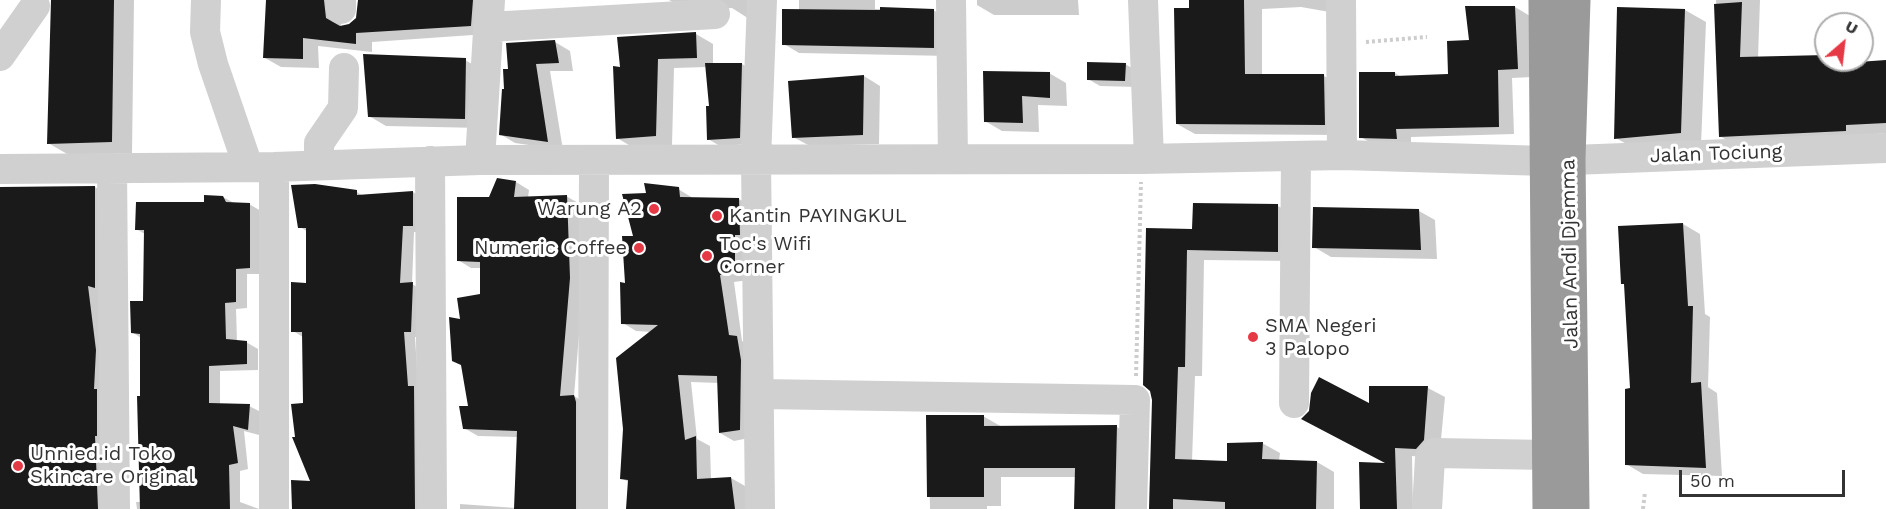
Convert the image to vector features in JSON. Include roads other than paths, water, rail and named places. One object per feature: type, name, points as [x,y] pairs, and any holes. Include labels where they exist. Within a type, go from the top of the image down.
[{"type":"highway","name":"Jalan Andi Djemma","points":[[1550,509],[1548,455],[1558,160],[1571,0]]},
{"type":"highway","name":"Jalan Andi Djemma","points":[[1558,160],[1573,509]]},
{"type":"street","points":[[206,0],[205,32],[213,64],[261,166],[274,509]]},
{"type":"street","points":[[760,509],[756,160],[762,0]]},
{"type":"street","points":[[951,0],[953,159]]},
{"type":"street","points":[[1143,0],[1145,159]]},
{"type":"street","points":[[1341,0],[1342,155]]},
{"type":"street","points":[[0,56],[35,6]]},
{"type":"street","points":[[480,160],[490,13],[715,14]]},
{"type":"street","points":[[319,165],[320,143],[343,108],[344,68]]},
{"type":"street","name":"Jalan Tociung","points":[[0,169],[319,165],[480,160],[1145,159],[1342,155],[1558,160],[1886,148]]},
{"type":"street","points":[[1294,403],[1296,156]]},
{"type":"street","points":[[593,509],[594,160]]},
{"type":"street","points":[[430,161],[432,509]]},
{"type":"street","points":[[112,168],[115,509]]},
{"type":"street","points":[[760,394],[1135,400],[1132,509]]},
{"type":"street","points":[[1427,509],[1430,460],[1435,453],[1548,455]]},
{"type":"place","name":"Warung A2","points":[[654,209]]},
{"type":"place","name":"Kantin PAYINGKUL","points":[[717,216]]},
{"type":"place","name":"Numeric Coffee","points":[[639,248]]},
{"type":"place","name":"Toc's Wifi Corner","points":[[707,256]]},
{"type":"place","name":"SMA Negeri 3 Palopo","points":[[1253,337]]},
{"type":"place","name":"Unnied.id Toko Skincare Original","points":[[18,466]]}]
